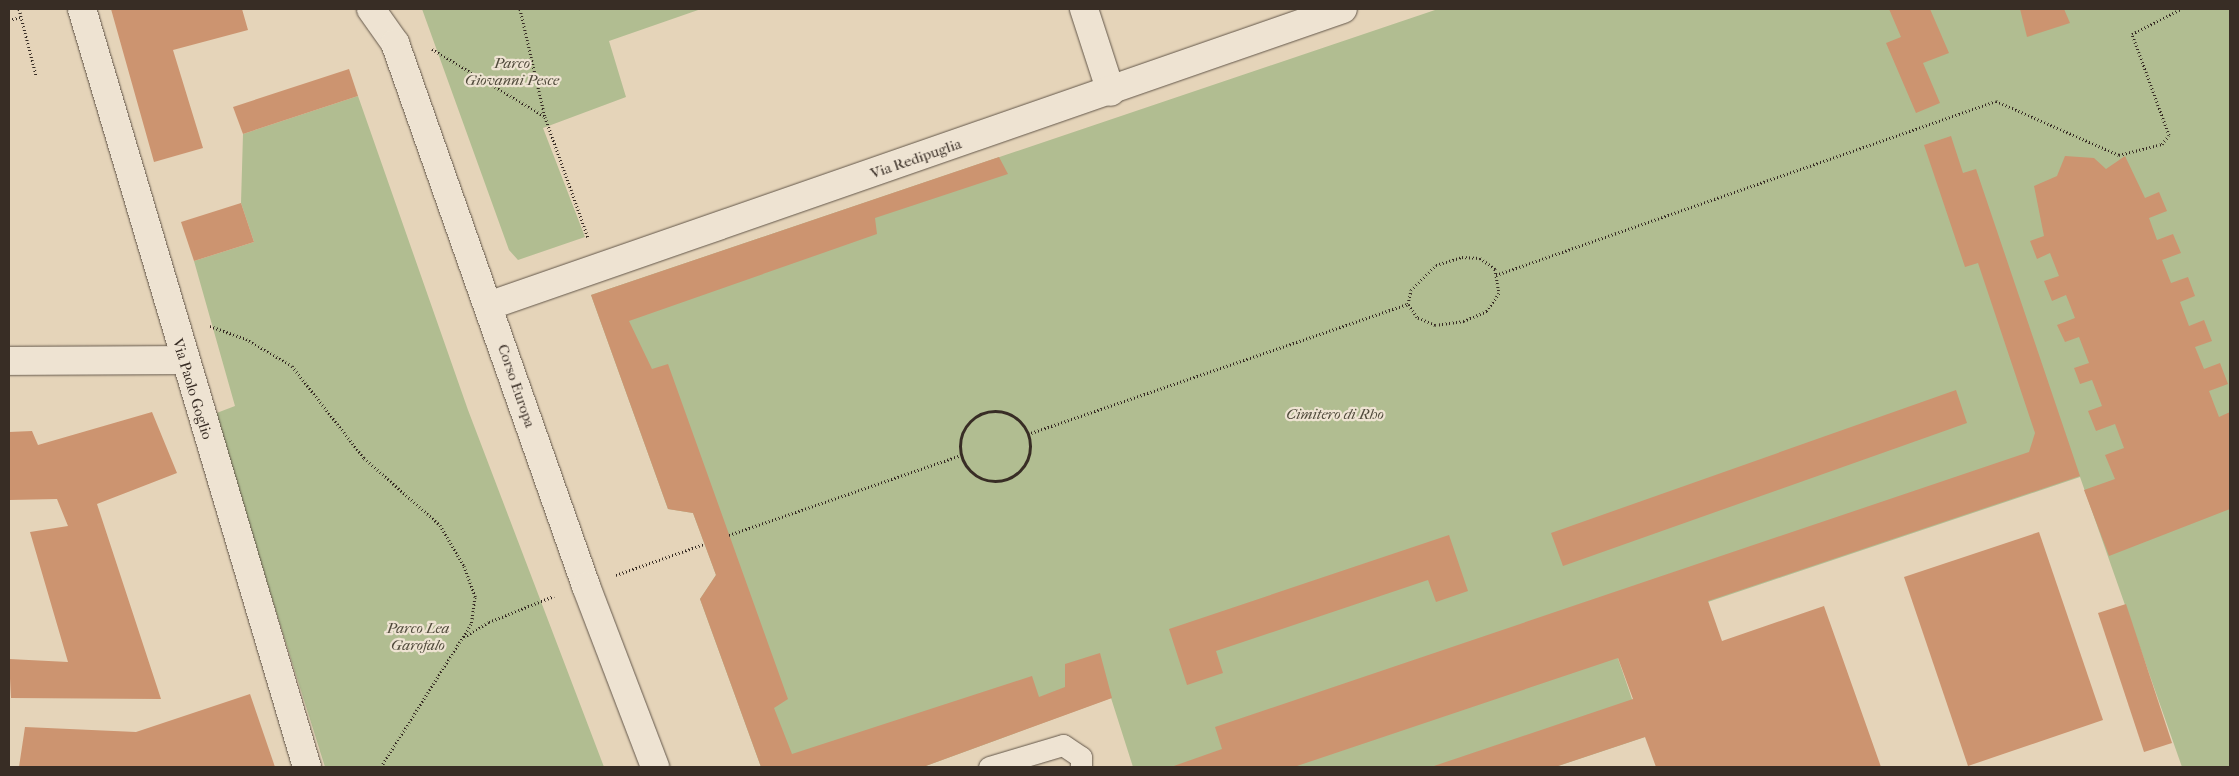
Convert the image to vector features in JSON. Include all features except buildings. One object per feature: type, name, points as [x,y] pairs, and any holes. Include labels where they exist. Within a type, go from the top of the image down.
[{"type":"street","name":"Via Paolo Goglio","points":[[82,9],[183,360],[307,767]]},
{"type":"street","name":"Corso Europa","points":[[371,9],[395,43],[586,586],[655,767]]},
{"type":"street","points":[[388,9],[395,43]]},
{"type":"street","points":[[1084,9],[1111,92]]},
{"type":"street","name":"Via Redipuglia","points":[[488,306],[1111,92],[1343,9]]},
{"type":"street","points":[[9,361],[183,360]]},
{"type":"lane","points":[[990,767],[1063,745],[1081,757],[1080,767]]},
{"type":"path","points":[[19,9],[36,75]]},
{"type":"path","points":[[520,9],[545,116],[599,268]]},
{"type":"path","points":[[1496,275],[1996,101],[2120,155],[2162,144],[2169,135],[2132,34],[2181,9]]},
{"type":"path","points":[[9,20],[21,17]]},
{"type":"path","points":[[432,49],[545,116]]},
{"type":"path","points":[[1462,257],[1480,258],[1495,269],[1499,293],[1487,311],[1464,321],[1435,325],[1417,317],[1408,304],[1411,290],[1436,265],[1462,257]]},
{"type":"path","points":[[1028,434],[1408,304]]},
{"type":"path","points":[[170,311],[246,339],[292,366],[364,458],[440,525],[464,566],[474,597],[471,624],[381,767]]},
{"type":"path","points":[[987,412],[1010,414],[1019,420],[1028,434],[1026,463],[1009,479],[997,481],[974,475],[961,455],[960,444],[968,423],[987,412]]},
{"type":"path","points":[[729,535],[961,455]]},
{"type":"green space","name":"Parco Giovanni Pesce","points":[[422,9],[701,9],[609,41],[626,97],[543,128],[585,237],[518,260],[509,250]]},
{"type":"green space","name":"Cimitero di Rho","points":[[1438,9],[2230,9],[2230,767],[2182,767],[2080,477],[1610,635],[1645,737],[1555,767],[1133,767],[1111,698],[923,767],[761,767],[700,599],[716,575],[693,513],[668,509],[591,295]]},
{"type":"green space","name":"Parco Lea Garofalo","points":[[358,96],[468,410],[604,767],[325,767],[214,414],[235,406],[194,261],[254,242],[241,203],[243,134]]}]
